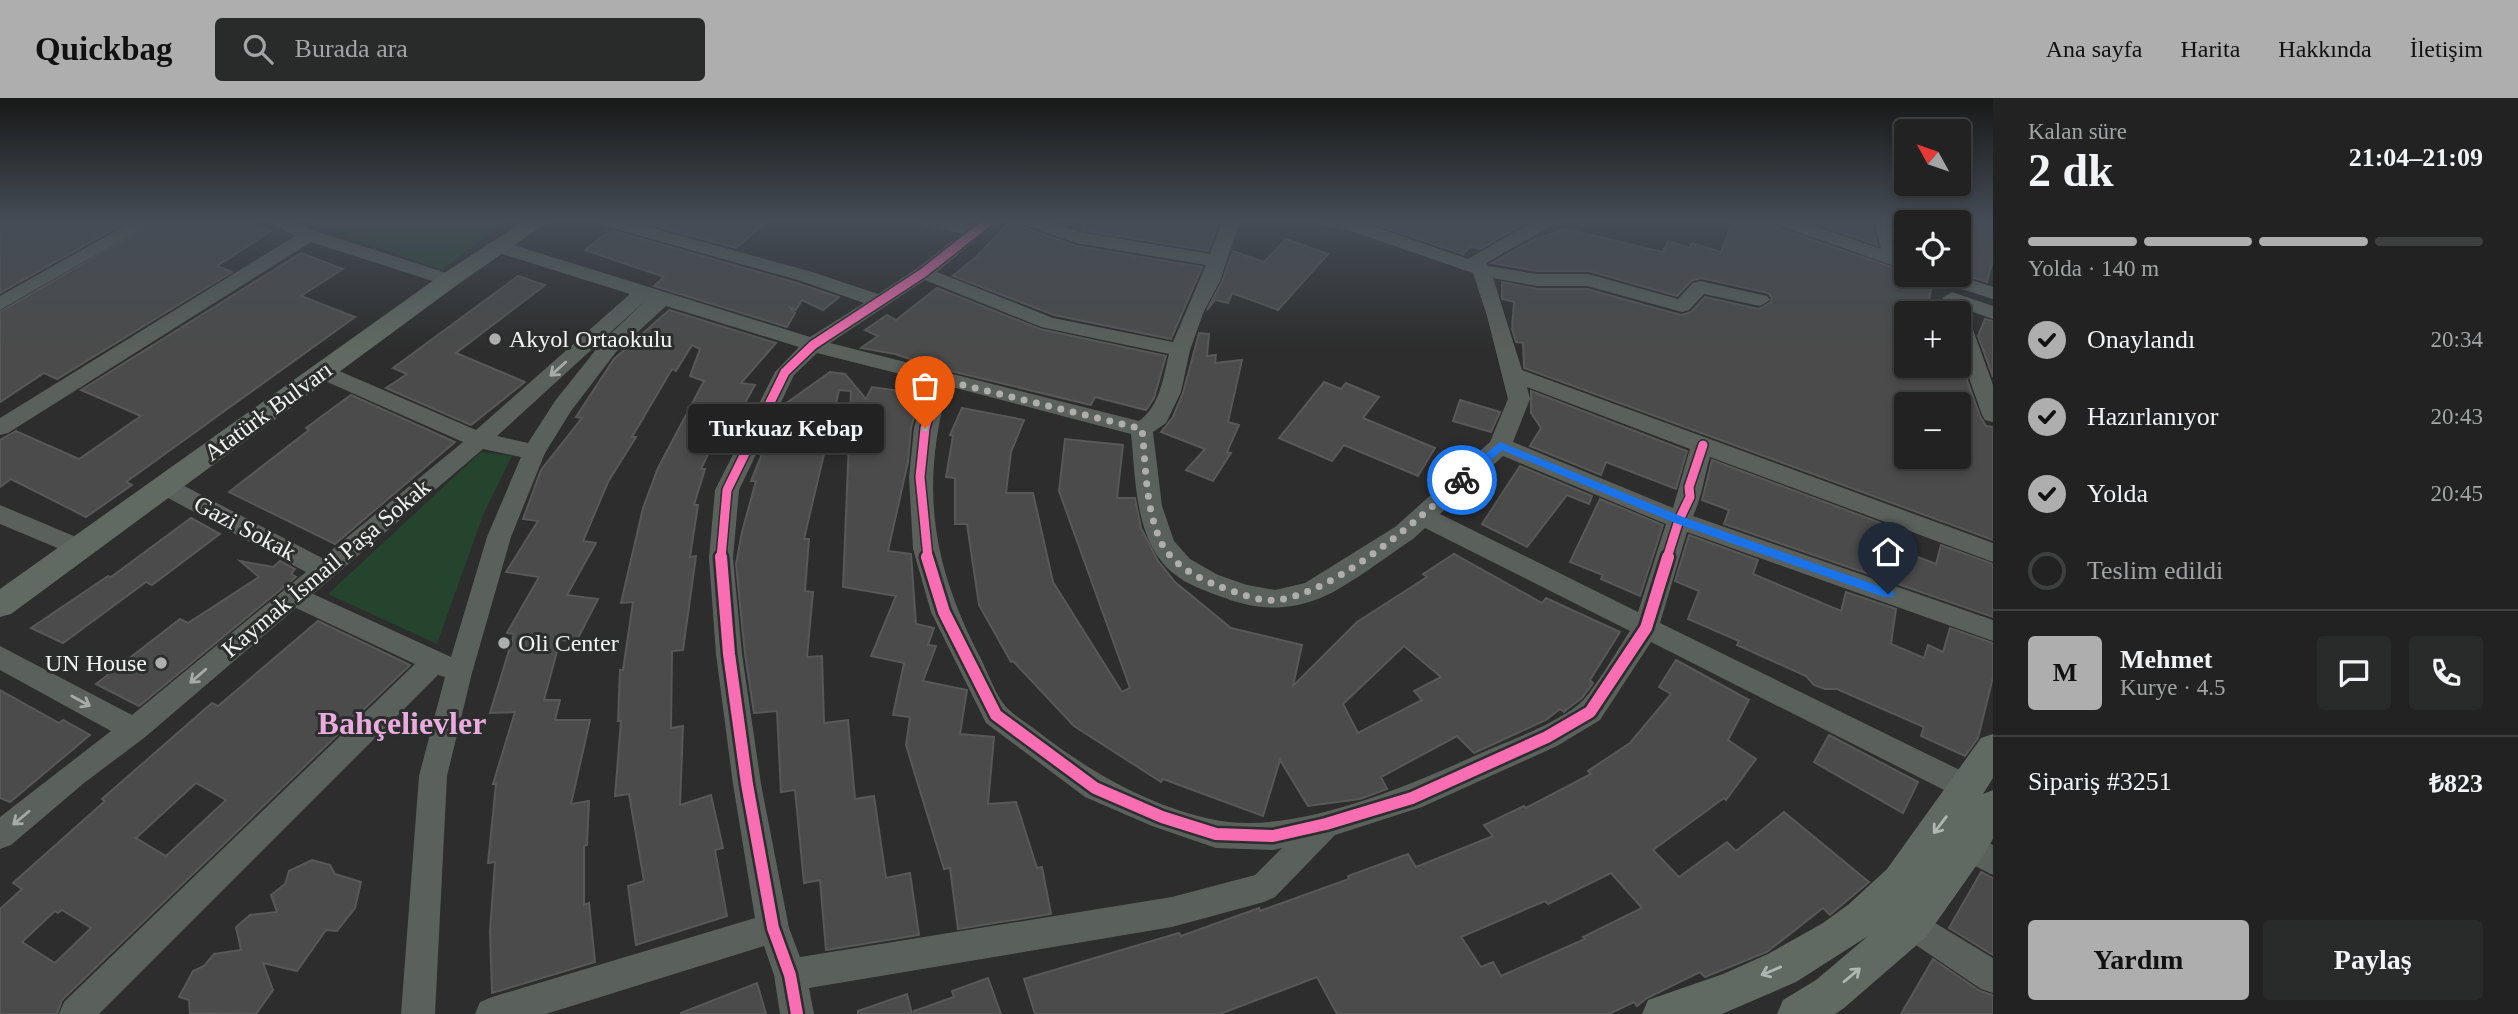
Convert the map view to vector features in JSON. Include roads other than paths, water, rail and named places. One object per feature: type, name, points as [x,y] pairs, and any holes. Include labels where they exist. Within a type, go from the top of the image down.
[{"type":"main road","name":"Atatürk Bulvarı","points":[[0,605],[475,264]]},
{"type":"main road","points":[[1797,1014],[1830,994],[1912,924],[1981,854],[1981,797],[1993,749]]},
{"type":"main road","points":[[1662,1014],[1698,1003],[1803,958],[1845,932],[1889,894],[1981,797]]},
{"type":"street","points":[[0,304],[71,264]]},
{"type":"street","points":[[0,428],[263,264]]},
{"type":"street","points":[[396,264],[449,281]]},
{"type":"street","points":[[555,264],[813,345],[1142,429],[1158,418],[1170,393],[1180,350],[1216,264]]},
{"type":"street","points":[[761,264],[882,302]]},
{"type":"street","points":[[797,1014],[790,975],[773,928],[747,784],[731,667],[721,558],[727,490],[785,372],[813,345],[882,302],[935,264]]},
{"type":"street","points":[[1463,264],[1481,270],[1537,280],[1588,280],[1682,306],[1700,287],[1760,300]]},
{"type":"street","points":[[1142,429],[1150,506],[1163,545],[1181,566],[1209,582],[1245,595],[1275,600],[1312,591],[1404,533],[1500,446],[1519,399],[1514,375],[1478,264]]},
{"type":"street","points":[[923,273],[1048,323],[1180,350]]},
{"type":"street","points":[[1952,297],[1991,286]]},
{"type":"street","points":[[418,1014],[433,776],[447,667],[534,452],[563,406],[654,294]]},
{"type":"street","name":"Kaymak İsmail Paşa Sokak","points":[[0,835],[74,774],[134,730],[654,294]]},
{"type":"street","points":[[1952,297],[1993,313]]},
{"type":"street","points":[[1952,297],[1993,415]]},
{"type":"street","points":[[323,372],[479,440],[534,452]]},
{"type":"street","points":[[1514,375],[1993,553]]},
{"type":"street","points":[[939,379],[925,428],[920,477],[925,549],[944,612],[996,715],[1095,788],[1162,817],[1216,835],[1273,836],[1326,824],[1412,798],[1547,737],[1590,712],[1646,628],[1679,520],[1690,497],[1689,487],[1703,445]]},
{"type":"street","points":[[1500,446],[1679,520],[1993,631]]},
{"type":"street","name":"Gazi Sokak","points":[[165,486],[324,570]]},
{"type":"street","points":[[0,514],[79,548]]},
{"type":"street","points":[[1422,516],[1981,797]]},
{"type":"street","points":[[292,595],[447,667]]},
{"type":"street","points":[[0,657],[134,730]]},
{"type":"street","points":[[76,1014],[447,667]]},
{"type":"street","points":[[790,975],[1172,912],[1264,887],[1326,824]]},
{"type":"street","points":[[1912,924],[1993,977]]},
{"type":"street","points":[[492,1014],[773,928]]},
{"type":"place","name":"Akyol Ortaokulu","points":[[495,339]]},
{"type":"place","name":"Turkuaz Kebap","points":[[925,428]]},
{"type":"place","name":"Oli Center","points":[[504,643]]},
{"type":"place","name":"UN House","points":[[161,663]]},
{"type":"district","name":"Bahçelievler","points":[[402,723]]}]
